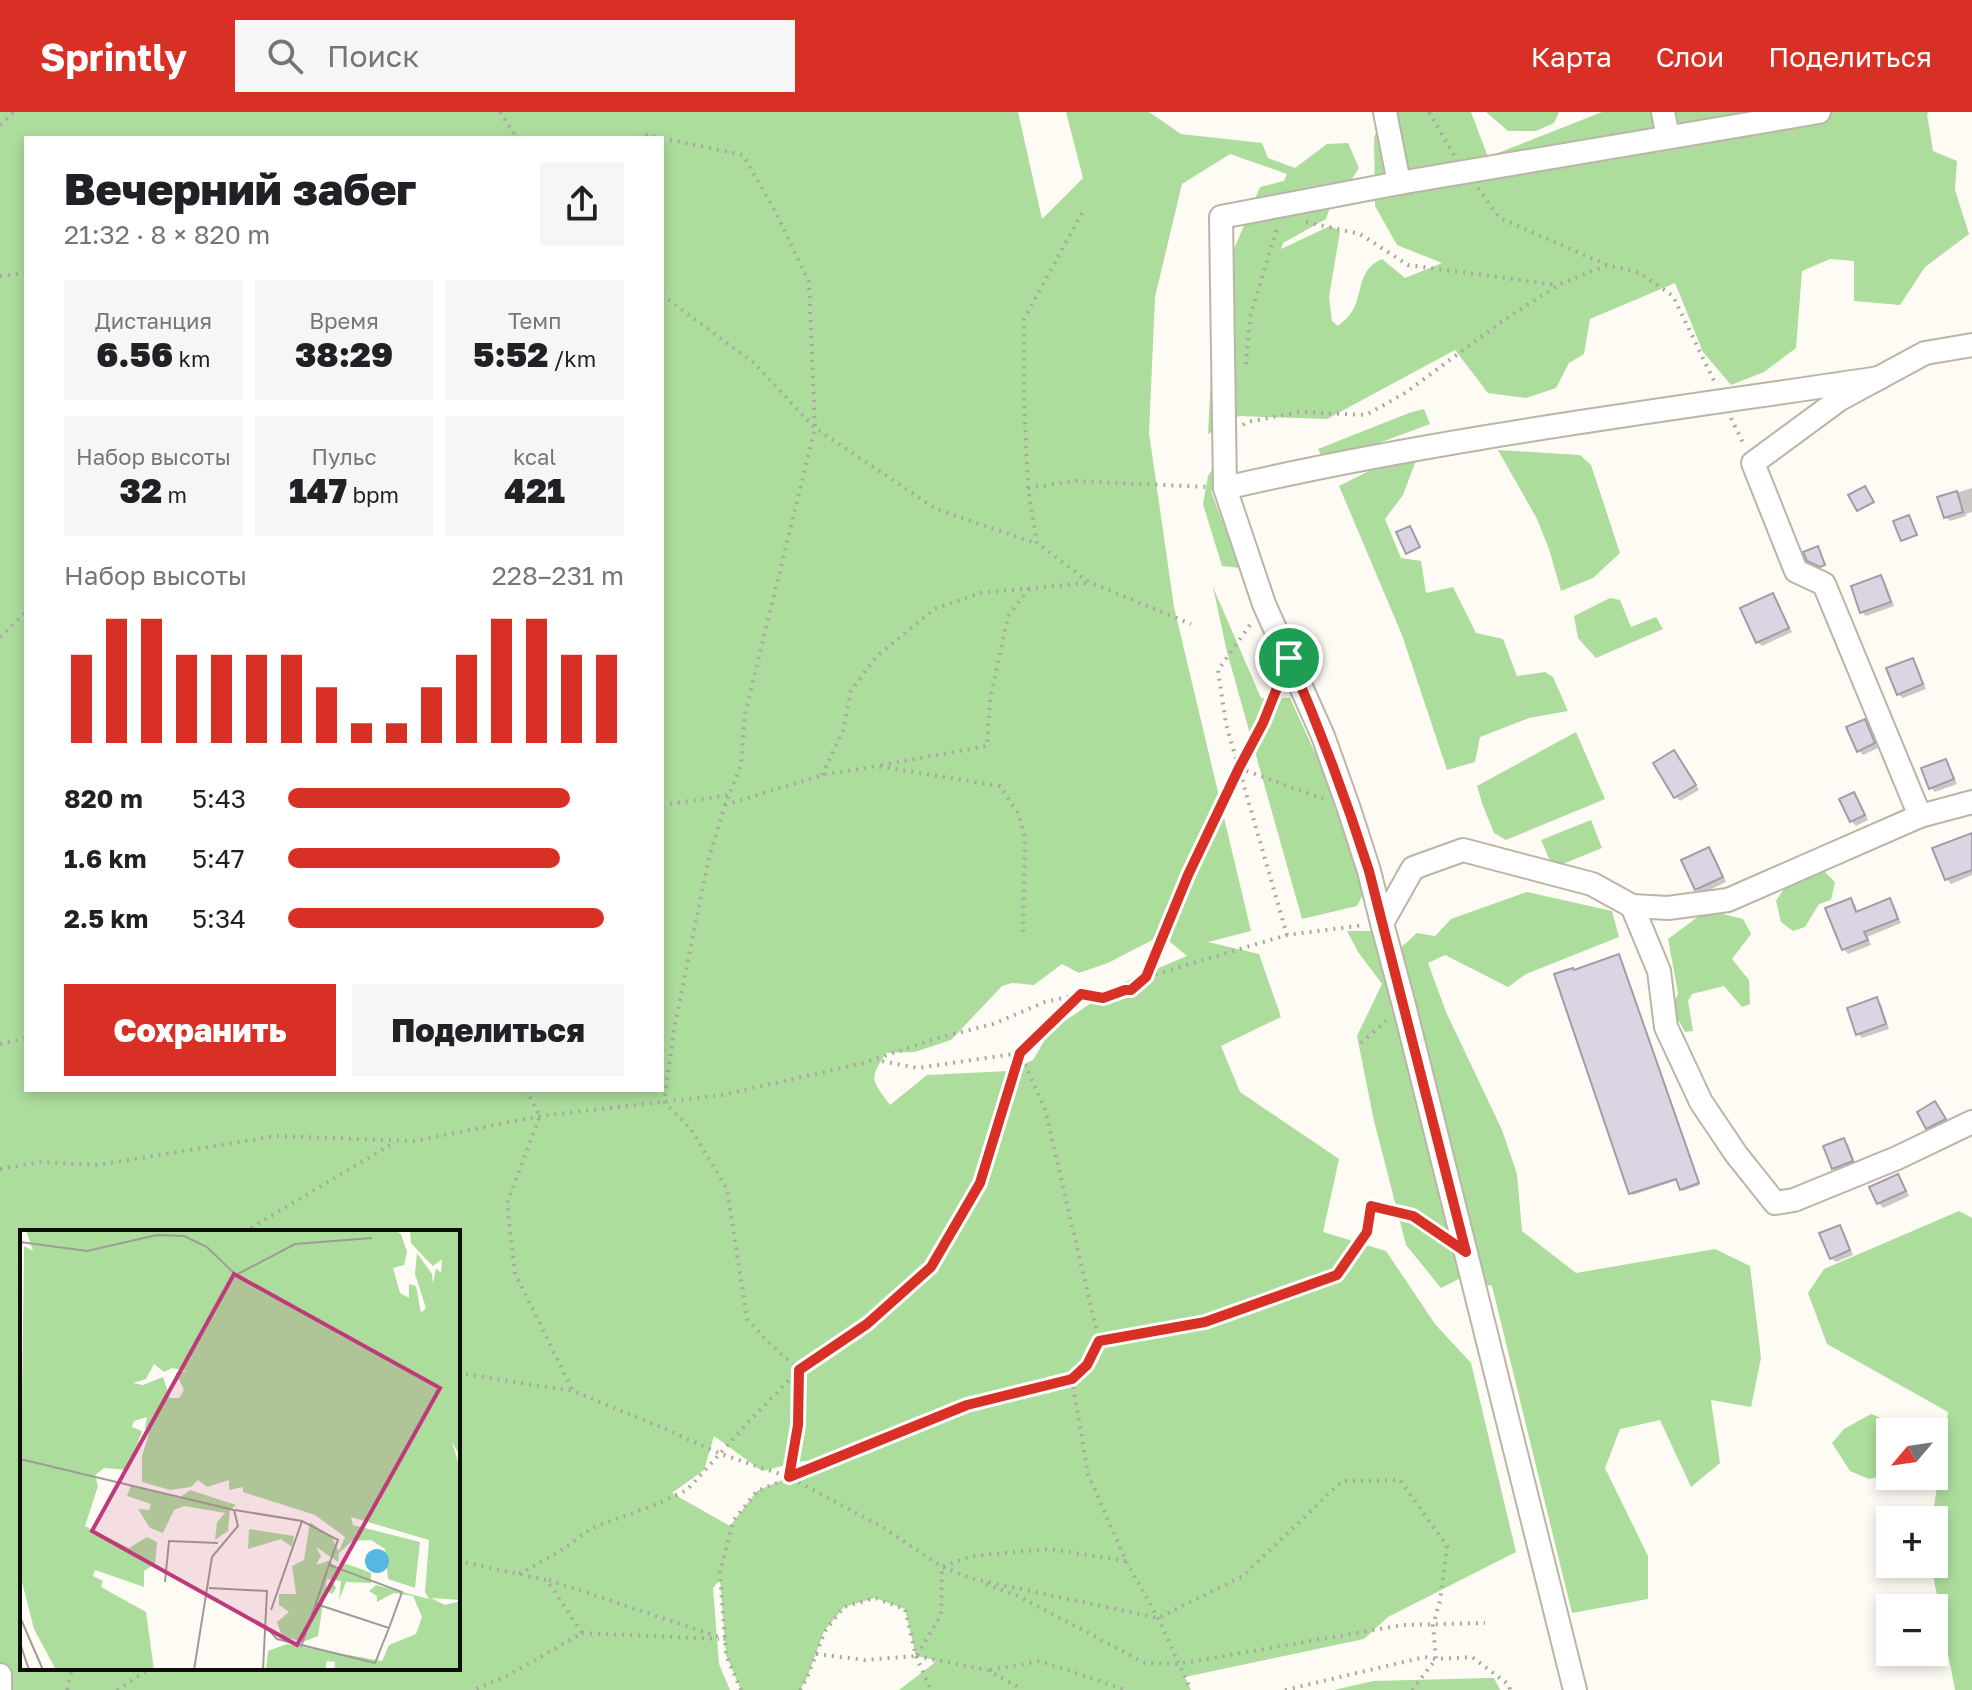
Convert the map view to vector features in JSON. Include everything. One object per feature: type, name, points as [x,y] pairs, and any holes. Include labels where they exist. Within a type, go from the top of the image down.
[{"type":"street","points":[[1385,112],[1399,183]]},
{"type":"street","points":[[1663,112],[1668,137]]},
{"type":"street","points":[[1575,1690],[1369,871],[1323,736],[1264,604],[1225,488],[1221,217],[1283,210],[1399,183],[1819,112]]},
{"type":"street","points":[[1920,816],[1824,584],[1796,571],[1753,463],[1840,399],[1925,353],[1970,341]]},
{"type":"street","points":[[1225,488],[1306,469],[1465,440],[1879,378]]},
{"type":"street","points":[[1382,923],[1413,868],[1463,850],[1592,884],[1632,906],[1668,908],[1728,900],[1920,816],[1972,802]]},
{"type":"street","points":[[1632,906],[1659,971],[1666,1027],[1701,1102],[1736,1154],[1775,1203],[1794,1200],[1897,1158],[1972,1122]]},
{"type":"street","points":[[0,1675],[0,1689]]},
{"type":"path","points":[[0,125],[14,112]]},
{"type":"path","points":[[500,112],[516,136]]},
{"type":"path","points":[[1429,112],[1448,147],[1500,218],[1607,265],[1640,273],[1673,296],[1753,463]]},
{"type":"path","points":[[664,139],[743,155],[775,211],[809,282],[815,428],[745,714],[741,765],[709,857],[675,1024],[664,1102]]},
{"type":"path","points":[[1245,368],[1250,317],[1283,210],[1360,234],[1408,265],[1558,285]]},
{"type":"path","points":[[1037,543],[1028,488],[1024,319],[1082,213]]},
{"type":"path","points":[[1247,422],[1300,412],[1366,415],[1405,393],[1504,320],[1558,285],[1607,265]]},
{"type":"path","points":[[0,276],[24,273]]},
{"type":"path","points":[[664,296],[754,363],[815,428],[936,509],[1037,543],[1089,582],[1191,624]]},
{"type":"path","points":[[1028,488],[1076,481],[1225,488]]},
{"type":"path","points":[[822,775],[843,731],[851,691],[876,657],[934,609],[980,593],[1089,582]]},
{"type":"path","points":[[725,805],[822,775],[987,746],[990,700],[1008,616],[1029,589]]},
{"type":"path","points":[[1264,604],[1218,670],[1226,724],[1287,935]]},
{"type":"path","points":[[0,637],[24,614]]},
{"type":"path","points":[[1146,977],[1188,875],[1263,723],[1289,658]]},
{"type":"path","points":[[877,766],[1000,786],[1018,813],[1025,837],[1023,932]]},
{"type":"path","points":[[1239,768],[1349,809]]},
{"type":"path","points":[[664,805],[729,795]]},
{"type":"path","points":[[0,1169],[40,1162],[97,1165],[276,1136],[397,1141],[431,1138],[540,1116],[722,1095],[874,1059],[993,1024],[1045,1002],[1081,994],[1103,998],[1131,990],[1146,977],[1287,935],[1382,923]]},
{"type":"path","points":[[519,1574],[592,1528],[687,1490],[799,1370],[867,1324],[931,1267],[980,1183],[1020,1053],[1081,994]]},
{"type":"path","points":[[1361,1043],[1404,1005]]},
{"type":"path","points":[[0,1044],[24,1038]]},
{"type":"path","points":[[874,1059],[918,1068],[1020,1053]]},
{"type":"path","points":[[741,1690],[726,1655],[720,1573],[733,1521],[757,1491],[967,1405],[1072,1379],[1087,1365],[1099,1341],[1045,1109],[1020,1053]]},
{"type":"path","points":[[527,1092],[540,1116],[507,1203],[515,1273],[573,1391]]},
{"type":"path","points":[[664,1102],[691,1129],[727,1189],[747,1319],[799,1370],[798,1425],[789,1477]]},
{"type":"path","points":[[247,1230],[397,1141]]},
{"type":"path","points":[[1099,1341],[1205,1322],[1337,1275],[1367,1232],[1371,1206],[1413,1216],[1466,1252]]},
{"type":"path","points":[[460,1373],[573,1391],[721,1454],[789,1477],[884,1528],[942,1567],[1018,1596],[1145,1663],[1178,1664],[1403,1625],[1485,1623]]},
{"type":"path","points":[[1072,1379],[1088,1474],[1126,1561],[1158,1618],[1191,1690]]},
{"type":"path","points":[[974,1579],[1158,1618],[1243,1576],[1342,1481],[1400,1480],[1447,1546],[1440,1601],[1433,1625],[1436,1659],[1412,1690]]},
{"type":"path","points":[[942,1567],[971,1556],[1050,1549],[1126,1561]]},
{"type":"path","points":[[460,1561],[547,1580],[725,1639]]},
{"type":"path","points":[[916,1656],[941,1615],[942,1567]]},
{"type":"path","points":[[547,1580],[582,1633]]},
{"type":"path","points":[[800,1690],[825,1631],[844,1607],[875,1598],[905,1609],[916,1656],[931,1690]]},
{"type":"path","points":[[474,1690],[509,1675],[582,1633],[725,1639]]},
{"type":"path","points":[[816,1654],[865,1660],[916,1656],[987,1670],[1018,1690]]},
{"type":"path","points":[[1285,1690],[1425,1657],[1472,1657],[1509,1685],[1510,1690]]},
{"type":"path","points":[[987,1670],[1040,1661],[1126,1690]]},
{"type":"path","points":[[67,1690],[72,1670]]},
{"type":"path","points":[[117,1690],[148,1670]]},
{"type":"green space","points":[[0,112],[1018,112],[1042,219],[1083,178],[1066,112],[1149,112],[1181,134],[1262,143],[1268,158],[1295,168],[1327,144],[1348,143],[1359,168],[1333,198],[1326,219],[1283,243],[1281,249],[1330,226],[1340,231],[1329,297],[1332,321],[1338,326],[1355,306],[1368,269],[1382,259],[1405,278],[1442,263],[1397,245],[1375,206],[1374,138],[1384,112],[1471,112],[1488,157],[1602,112],[1929,112],[1933,151],[1957,161],[1955,190],[1969,234],[1925,267],[1900,305],[1854,301],[1854,261],[1830,259],[1802,271],[1796,348],[1764,372],[1731,385],[1703,352],[1675,283],[1590,319],[1584,354],[1569,363],[1556,388],[1526,398],[1488,393],[1455,350],[1327,419],[1239,416],[1208,434],[1214,318],[1232,254],[1260,187],[1284,181],[1287,174],[1230,154],[1182,184],[1155,297],[1149,433],[1174,607],[1251,931],[1208,942],[1259,954],[1281,1017],[1221,1046],[1240,1092],[1339,1159],[1323,1232],[1386,1251],[1435,1324],[1471,1363],[1516,1552],[1388,1617],[1364,1639],[1185,1677],[1191,1690],[899,1690],[935,1660],[916,1656],[905,1609],[875,1598],[844,1607],[824,1631],[800,1690],[741,1690],[726,1655],[720,1580],[713,1588],[719,1664],[730,1690],[0,1690]],"holes":[[[1162,935],[1187,956],[1118,985],[1050,1031],[1033,1060],[1008,1071],[927,1075],[890,1105],[876,1085],[876,1069],[886,1053],[915,1052],[951,1040],[1002,986],[1012,983],[1034,985],[1062,964],[1079,973],[1108,963]],[[714,1436],[762,1471],[804,1461],[817,1465],[757,1491],[730,1526],[672,1493],[704,1470]]]},
{"type":"green space","points":[[1486,112],[1559,112],[1554,123],[1536,131],[1508,131]]},
{"type":"green space","points":[[1424,409],[1430,424],[1325,463],[1318,449],[1409,413]]},
{"type":"green space","points":[[1498,450],[1580,455],[1591,465],[1620,553],[1593,578],[1561,591],[1537,519]]},
{"type":"green space","points":[[1409,451],[1415,463],[1403,495],[1385,519],[1401,558],[1421,561],[1426,593],[1453,587],[1476,633],[1503,639],[1517,676],[1545,672],[1553,677],[1568,711],[1529,718],[1480,737],[1475,762],[1447,770],[1402,635],[1339,486]]},
{"type":"green space","points":[[1219,459],[1232,459],[1238,480],[1211,491],[1240,568],[1222,566],[1203,504],[1208,476]]},
{"type":"green space","points":[[1213,587],[1261,698],[1290,698],[1345,818],[1375,871],[1357,906],[1302,919],[1227,652]]},
{"type":"green space","points":[[1610,598],[1620,600],[1631,627],[1656,617],[1663,629],[1596,658],[1578,638],[1574,616]]},
{"type":"green space","points":[[1576,732],[1605,799],[1506,840],[1494,833],[1477,786]]},
{"type":"green space","points":[[1591,820],[1602,848],[1553,868],[1541,840]]},
{"type":"green space","points":[[1825,872],[1835,882],[1831,900],[1819,904],[1805,927],[1793,931],[1781,922],[1776,901],[1795,878]]},
{"type":"green space","points":[[1527,892],[1612,911],[1619,937],[1526,974],[1508,987],[1445,955],[1428,963],[1446,1012],[1502,1130],[1517,1174],[1522,1231],[1576,1273],[1715,1249],[1750,1266],[1761,1358],[1751,1407],[1711,1400],[1720,1463],[1691,1487],[1660,1420],[1620,1429],[1605,1468],[1648,1556],[1648,1599],[1572,1613],[1492,1286],[1461,1278],[1441,1288],[1406,1245],[1374,1121],[1357,1036],[1382,984],[1347,931],[1373,931],[1397,951],[1417,933],[1435,936],[1451,919]]},
{"type":"green space","points":[[1707,910],[1743,919],[1751,934],[1732,959],[1749,980],[1750,1004],[1742,1007],[1724,986],[1692,994],[1688,1001],[1693,1031],[1685,1032],[1672,1009],[1678,993],[1668,939]]},
{"type":"green space","points":[[1959,1211],[1972,1218],[1972,1690],[1955,1690],[1948,1653],[1948,1594],[1937,1594],[1934,1578],[1948,1578],[1948,1506],[1934,1506],[1936,1490],[1948,1490],[1948,1412],[1827,1344],[1808,1293],[1824,1269]]},
{"type":"green space","points":[[1871,1414],[1881,1418],[1876,1418],[1876,1478],[1869,1479],[1850,1471],[1832,1443],[1844,1429]]},
{"type":"green space","points":[[1494,1678],[1500,1690],[1334,1690],[1373,1681]]},
{"type":"building","points":[[1865,486],[1874,502],[1857,511],[1848,495]]},
{"type":"building","points":[[1957,491],[1963,512],[1944,518],[1937,497]]},
{"type":"building","points":[[1909,515],[1917,535],[1901,541],[1893,521]]},
{"type":"building","points":[[1410,526],[1420,547],[1406,554],[1396,532]]},
{"type":"building","points":[[1818,546],[1825,565],[1820,567],[1807,561],[1803,552]]},
{"type":"building","points":[[1881,575],[1891,602],[1860,613],[1851,586]]},
{"type":"building","points":[[1773,593],[1789,628],[1756,643],[1740,608]]},
{"type":"building","points":[[1913,658],[1923,684],[1897,695],[1886,668]]},
{"type":"building","points":[[1865,719],[1875,743],[1857,752],[1846,727]]},
{"type":"building","points":[[1674,750],[1696,785],[1674,798],[1653,763]]},
{"type":"building","points":[[1946,759],[1954,779],[1929,789],[1921,768]]},
{"type":"building","points":[[1854,792],[1865,815],[1850,822],[1839,799]]},
{"type":"building","points":[[1972,833],[1972,870],[1945,880],[1932,848]]},
{"type":"building","points":[[1709,847],[1723,877],[1695,890],[1681,860]]},
{"type":"building","points":[[1851,898],[1856,912],[1890,898],[1898,919],[1864,932],[1868,940],[1842,950],[1825,908]]},
{"type":"building","points":[[1619,954],[1699,1183],[1680,1190],[1676,1179],[1629,1194],[1554,974]]},
{"type":"building","points":[[1877,997],[1886,1024],[1856,1035],[1847,1008]]},
{"type":"building","points":[[1935,1101],[1946,1119],[1926,1129],[1917,1112]]},
{"type":"building","points":[[1844,1138],[1853,1161],[1832,1169],[1823,1146]]},
{"type":"building","points":[[1898,1174],[1906,1191],[1877,1204],[1869,1187]]},
{"type":"building","points":[[1840,1225],[1850,1250],[1830,1259],[1819,1233]]},
{"type":"route","points":[[1289,658],[1323,736],[1369,871],[1466,1252],[1413,1216],[1371,1206],[1367,1232],[1337,1275],[1205,1322],[1099,1341],[1087,1365],[1072,1379],[967,1405],[789,1477],[798,1425],[799,1370],[867,1324],[931,1267],[980,1183],[1020,1053],[1081,994],[1103,998],[1131,990],[1146,977],[1188,875],[1263,723],[1289,658]]}]
